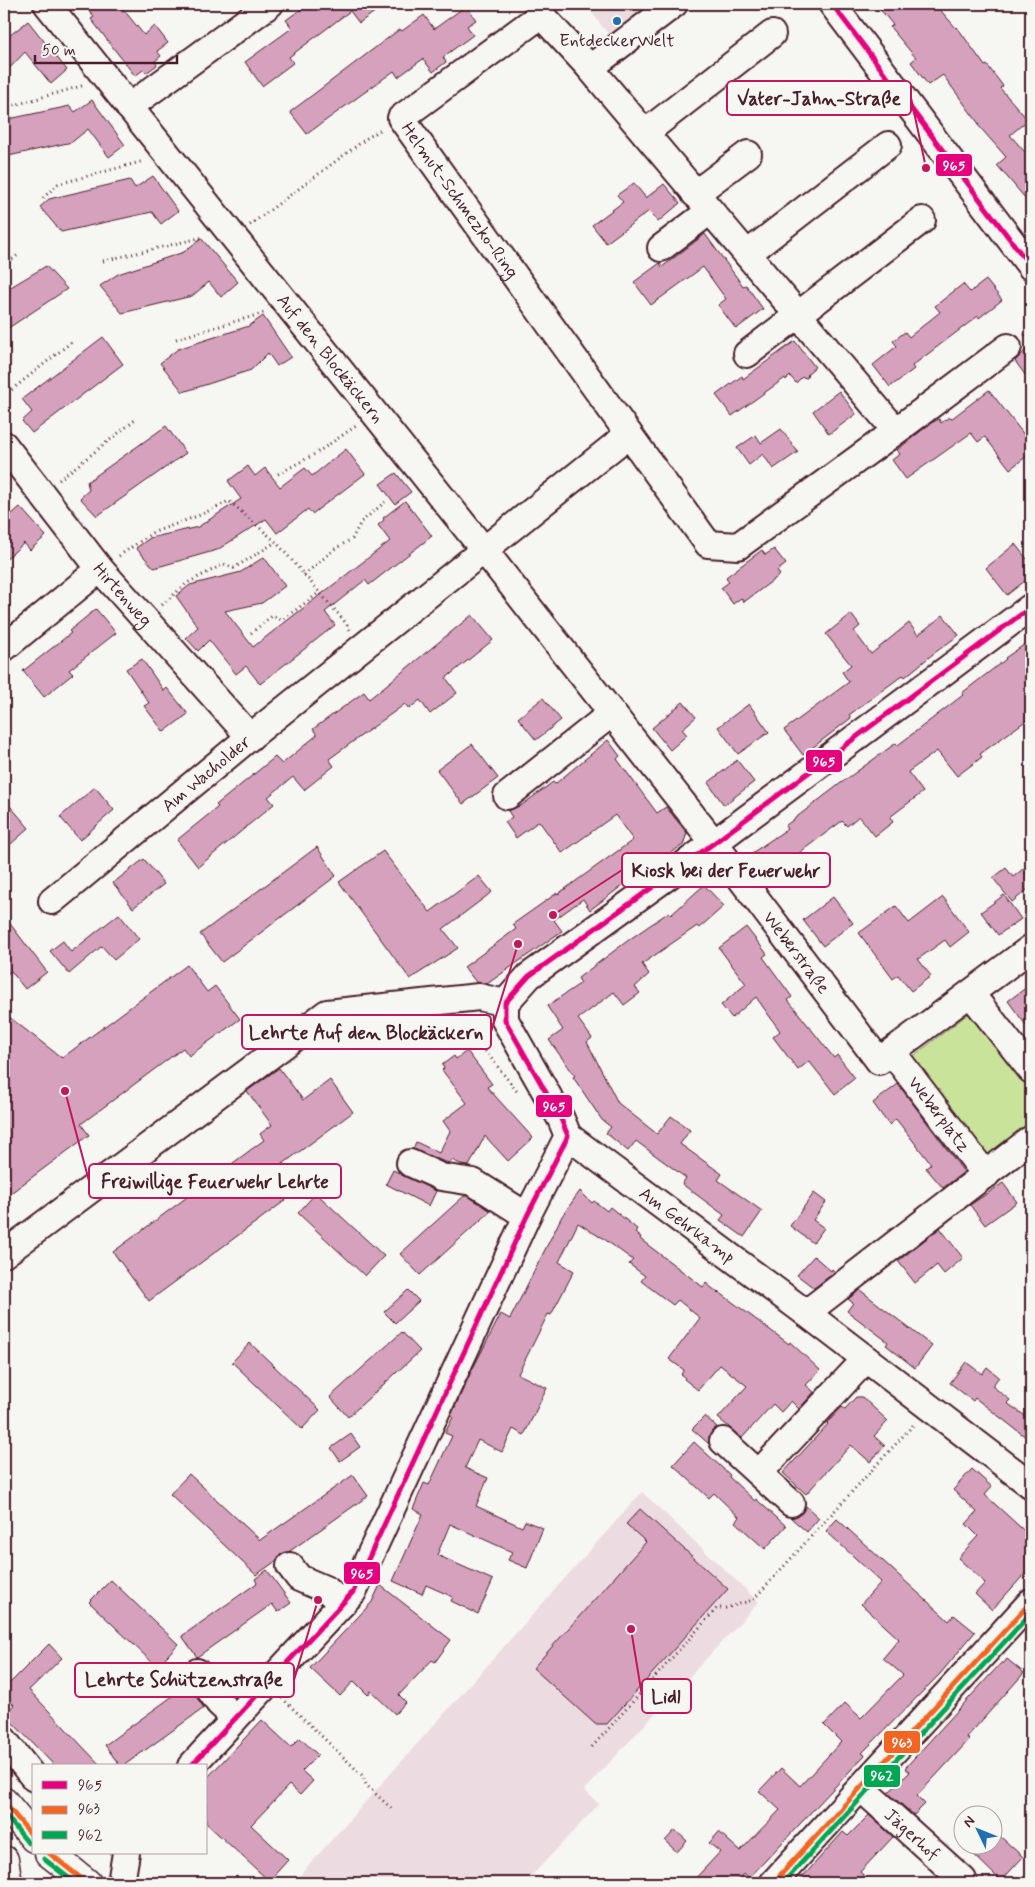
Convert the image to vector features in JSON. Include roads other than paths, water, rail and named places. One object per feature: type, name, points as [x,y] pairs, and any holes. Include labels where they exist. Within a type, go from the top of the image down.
[{"type":"main road","points":[[4,1802],[32,1836]]},
{"type":"main road","points":[[50,1854],[87,1883]]},
{"type":"main road","points":[[4,1860],[8,1883]]},
{"type":"street","name":"Auf den Blockäckern","points":[[47,4],[484,550],[714,843]]},
{"type":"street","points":[[129,107],[270,4]]},
{"type":"street","points":[[590,68],[674,4]]},
{"type":"street","points":[[832,4],[1031,267]]},
{"type":"street","name":"Helmut-Schmezko-Ring","points":[[896,431],[590,68],[541,15],[401,118],[708,544],[738,546],[896,431],[1008,347]]},
{"type":"street","points":[[644,133],[772,34]]},
{"type":"street","points":[[747,254],[888,146]]},
{"type":"street","points":[[661,248],[748,154]]},
{"type":"street","points":[[747,354],[922,220]]},
{"type":"street","points":[[484,550],[629,434]]},
{"type":"street","name":"Hirtenweg","points":[[4,445],[100,568],[250,737]]},
{"type":"street","name":"Am Wacholder","points":[[52,901],[250,737],[484,550]]},
{"type":"street","points":[[4,648],[100,568]]},
{"type":"street","points":[[193,1764],[353,1592],[527,1216],[568,1136],[561,1119],[505,1020],[505,1003],[528,976],[714,843],[1031,607]]},
{"type":"street","points":[[506,796],[612,713]]},
{"type":"street","name":"Weberstraße","points":[[714,843],[886,1057]]},
{"type":"street","points":[[886,1057],[1031,948]]},
{"type":"street","points":[[971,994],[1031,1070]]},
{"type":"street","points":[[5,1251],[328,1013],[479,997],[505,1003]]},
{"type":"street","name":"Weberplatz","points":[[886,1057],[986,1175]]},
{"type":"street","name":"Am Gehrkamp","points":[[568,1136],[806,1313],[1031,1485]]},
{"type":"street","points":[[806,1313],[1031,1140]]},
{"type":"street","points":[[410,1164],[441,1177],[473,1182],[527,1216]]},
{"type":"street","points":[[759,1473],[866,1359]]},
{"type":"street","points":[[722,1441],[791,1503]]},
{"type":"street","points":[[290,1566],[299,1578],[327,1590],[342,1604]]},
{"type":"street","points":[[773,1883],[1031,1602]]},
{"type":"street","points":[[197,1672],[219,1704],[235,1718]]},
{"type":"street","points":[[4,1740],[32,1775]]},
{"type":"street","name":"Jägerhof","points":[[860,1788],[963,1880]]},
{"type":"street","points":[[122,1883],[126,1854]]},
{"type":"place","name":"EntdeckerWelt","points":[[617,21]]},
{"type":"place","name":"Vater-Jahn-Straße","points":[[926,168]]},
{"type":"place","name":"Kiosk bei der Feuerwehr","points":[[553,915]]},
{"type":"place","name":"Lehrte Auf den Blockäckern","points":[[518,944]]},
{"type":"place","name":"Freiwillige Feuerwehr Lehrte","points":[[65,1091]]},
{"type":"place","name":"Lehrte Schützenstraße","points":[[318,1600]]},
{"type":"place","name":"Lidl","points":[[631,1629]]}]
